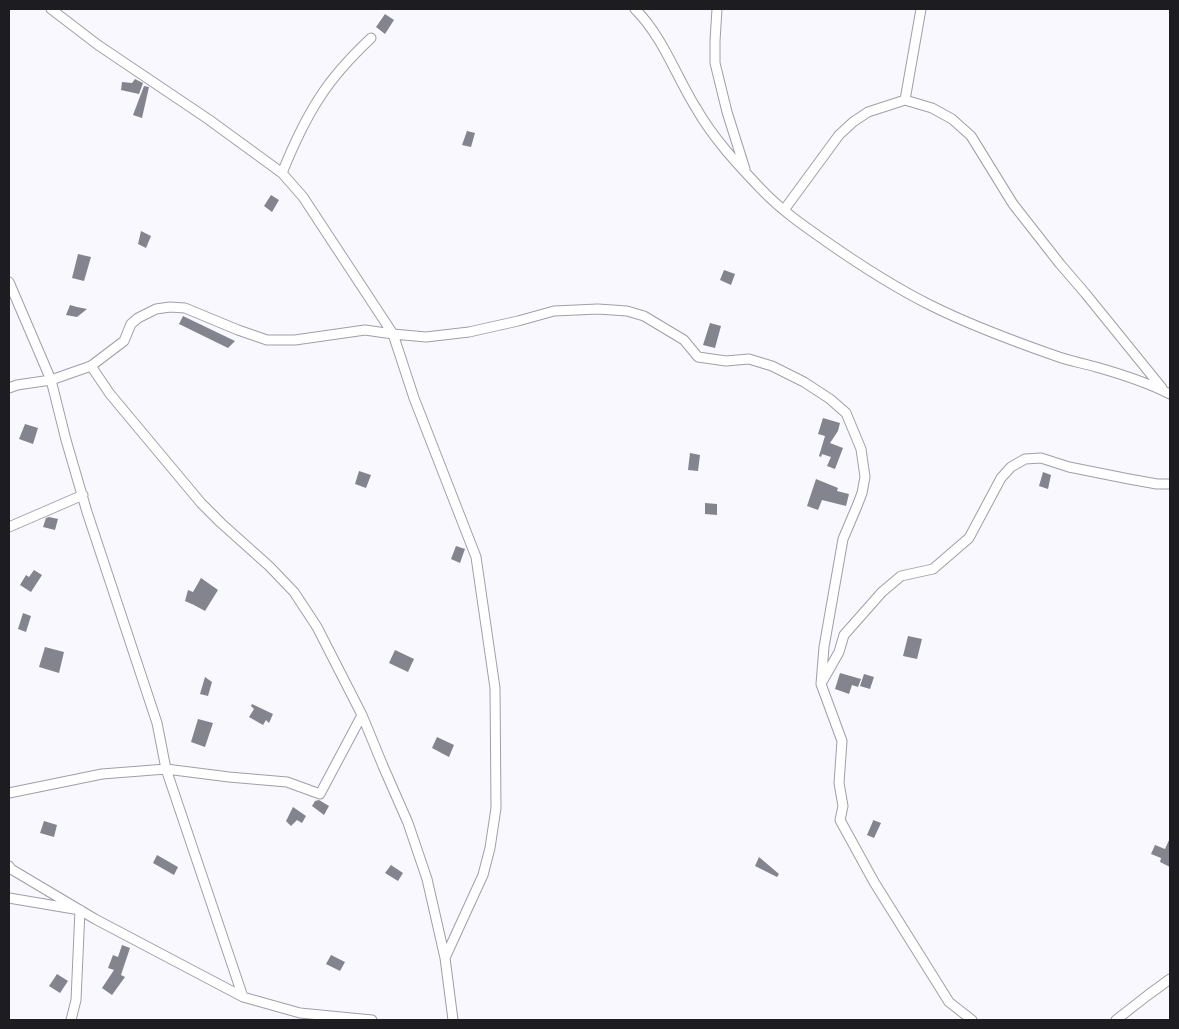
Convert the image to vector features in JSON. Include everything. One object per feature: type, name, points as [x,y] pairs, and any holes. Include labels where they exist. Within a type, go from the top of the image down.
[{"type":"street","points":[[52,9],[98,45],[208,119],[282,173],[303,197],[393,334],[414,398],[476,557],[495,688],[496,808],[490,848],[483,875],[445,958]]},
{"type":"street","points":[[635,9],[653,30],[696,109],[720,144],[763,191],[784,210],[839,250],[936,308],[977,326],[1058,357],[1112,372],[1167,392]]},
{"type":"street","points":[[717,9],[715,63],[745,172]]},
{"type":"street","points":[[905,100],[921,9]]},
{"type":"street","points":[[282,173],[298,133],[320,96],[346,63],[371,38]]},
{"type":"street","points":[[784,210],[840,135],[853,122],[868,112],[905,100],[932,108],[952,119],[970,136],[1012,204],[1167,392]]},
{"type":"street","points":[[9,282],[51,380],[87,512],[157,723],[166,769],[243,997]]},
{"type":"street","points":[[9,388],[51,380],[91,366],[124,341],[131,324],[138,318],[156,309],[170,307],[185,308],[267,340],[295,340],[364,330],[426,337],[469,332],[554,311],[598,309],[627,311],[644,316],[684,340],[698,357],[726,361],[749,358],[804,382],[830,399],[846,413],[860,449],[865,476],[862,493],[843,539],[824,647],[821,684],[842,740],[839,783],[843,806],[840,820],[874,882],[949,1002],[972,1020]]},
{"type":"street","points":[[91,366],[110,394],[201,503],[294,592],[317,628],[362,714],[408,823],[427,878],[445,958],[453,1020]]},
{"type":"street","points":[[821,684],[839,652],[844,635],[882,592],[900,576],[933,569],[969,538],[1001,478],[1011,467],[1025,459],[1041,458],[1069,467],[1157,484],[1170,484]]},
{"type":"street","points":[[9,527],[82,495]]},
{"type":"street","points":[[9,793],[102,774],[166,769],[287,782],[320,794],[362,714]]},
{"type":"street","points":[[9,866],[11,869],[110,928],[243,997],[300,1013],[372,1020]]},
{"type":"street","points":[[9,898],[80,910]]},
{"type":"street","points":[[71,1020],[76,1000],[80,910]]},
{"type":"street","points":[[1116,1020],[1170,979]]},
{"type":"street","points":[[291,1020],[300,1013]]},
{"type":"building","points":[[385,14],[394,20],[385,34],[376,27]]},
{"type":"building","points":[[135,79],[143,83],[139,94],[121,90],[122,82],[132,83]]},
{"type":"building","points":[[144,86],[149,87],[142,118],[133,115]]},
{"type":"building","points":[[467,131],[475,133],[471,147],[462,145]]},
{"type":"building","points":[[271,195],[279,200],[272,212],[264,206]]},
{"type":"building","points":[[141,231],[151,236],[146,248],[138,244]]},
{"type":"building","points":[[78,254],[91,257],[84,281],[72,278]]},
{"type":"building","points":[[724,270],[735,274],[731,285],[720,280]]},
{"type":"building","points":[[70,305],[87,309],[77,317],[66,315]]},
{"type":"building","points":[[183,316],[235,341],[228,348],[179,324]]},
{"type":"building","points":[[710,323],[721,326],[715,348],[703,345]]},
{"type":"building","points":[[823,418],[840,423],[838,431],[830,443],[843,448],[835,469],[827,466],[831,457],[822,454],[821,457],[819,456],[825,436],[818,434]]},
{"type":"building","points":[[25,424],[38,428],[33,444],[19,439]]},
{"type":"building","points":[[690,453],[700,455],[698,471],[688,470]]},
{"type":"building","points":[[359,471],[371,475],[366,488],[355,484]]},
{"type":"building","points":[[1043,472],[1051,475],[1048,489],[1039,486]]},
{"type":"building","points":[[816,479],[838,488],[837,491],[849,494],[846,506],[822,500],[818,510],[807,506]]},
{"type":"building","points":[[705,503],[717,504],[717,515],[705,514]]},
{"type":"building","points":[[46,518],[58,519],[55,530],[43,527]]},
{"type":"building","points":[[456,546],[465,549],[460,563],[451,559]]},
{"type":"building","points":[[34,570],[42,575],[31,592],[20,585],[26,575],[29,577]]},
{"type":"building","points":[[201,578],[218,590],[205,611],[185,601],[188,590],[193,592]]},
{"type":"building","points":[[23,613],[31,616],[26,632],[18,629]]},
{"type":"building","points":[[908,636],[922,639],[917,659],[903,656]]},
{"type":"building","points":[[45,647],[64,652],[59,673],[39,667]]},
{"type":"building","points":[[395,650],[414,659],[408,672],[389,663]]},
{"type":"building","points":[[840,673],[861,679],[858,687],[852,685],[849,694],[835,689]]},
{"type":"building","points":[[864,674],[874,677],[870,689],[860,686]]},
{"type":"building","points":[[205,677],[212,682],[208,696],[200,694]]},
{"type":"building","points":[[252,704],[273,714],[269,723],[266,720],[263,725],[249,717],[254,709],[251,706]]},
{"type":"building","points":[[198,719],[213,723],[205,747],[191,742]]},
{"type":"building","points":[[437,737],[454,745],[449,757],[432,748]]},
{"type":"building","points":[[319,800],[329,806],[324,815],[312,806],[315,801]]},
{"type":"building","points":[[293,807],[306,816],[302,823],[297,820],[291,826],[286,821]]},
{"type":"building","points":[[873,820],[881,823],[874,838],[867,835]]},
{"type":"building","points":[[44,821],[57,825],[54,837],[40,833]]},
{"type":"building","points":[[1170,838],[1170,867],[1160,862],[1161,858],[1151,854],[1155,845],[1165,849]]},
{"type":"building","points":[[157,855],[178,867],[174,875],[153,863]]},
{"type":"building","points":[[759,857],[779,874],[777,877],[755,866]]},
{"type":"building","points":[[391,865],[403,873],[398,881],[385,873]]},
{"type":"building","points":[[122,945],[130,948],[121,975],[125,977],[112,995],[102,988],[114,970],[108,968],[113,955],[118,957]]},
{"type":"building","points":[[331,955],[345,962],[340,971],[326,964]]},
{"type":"building","points":[[57,974],[68,981],[60,993],[49,986]]}]
